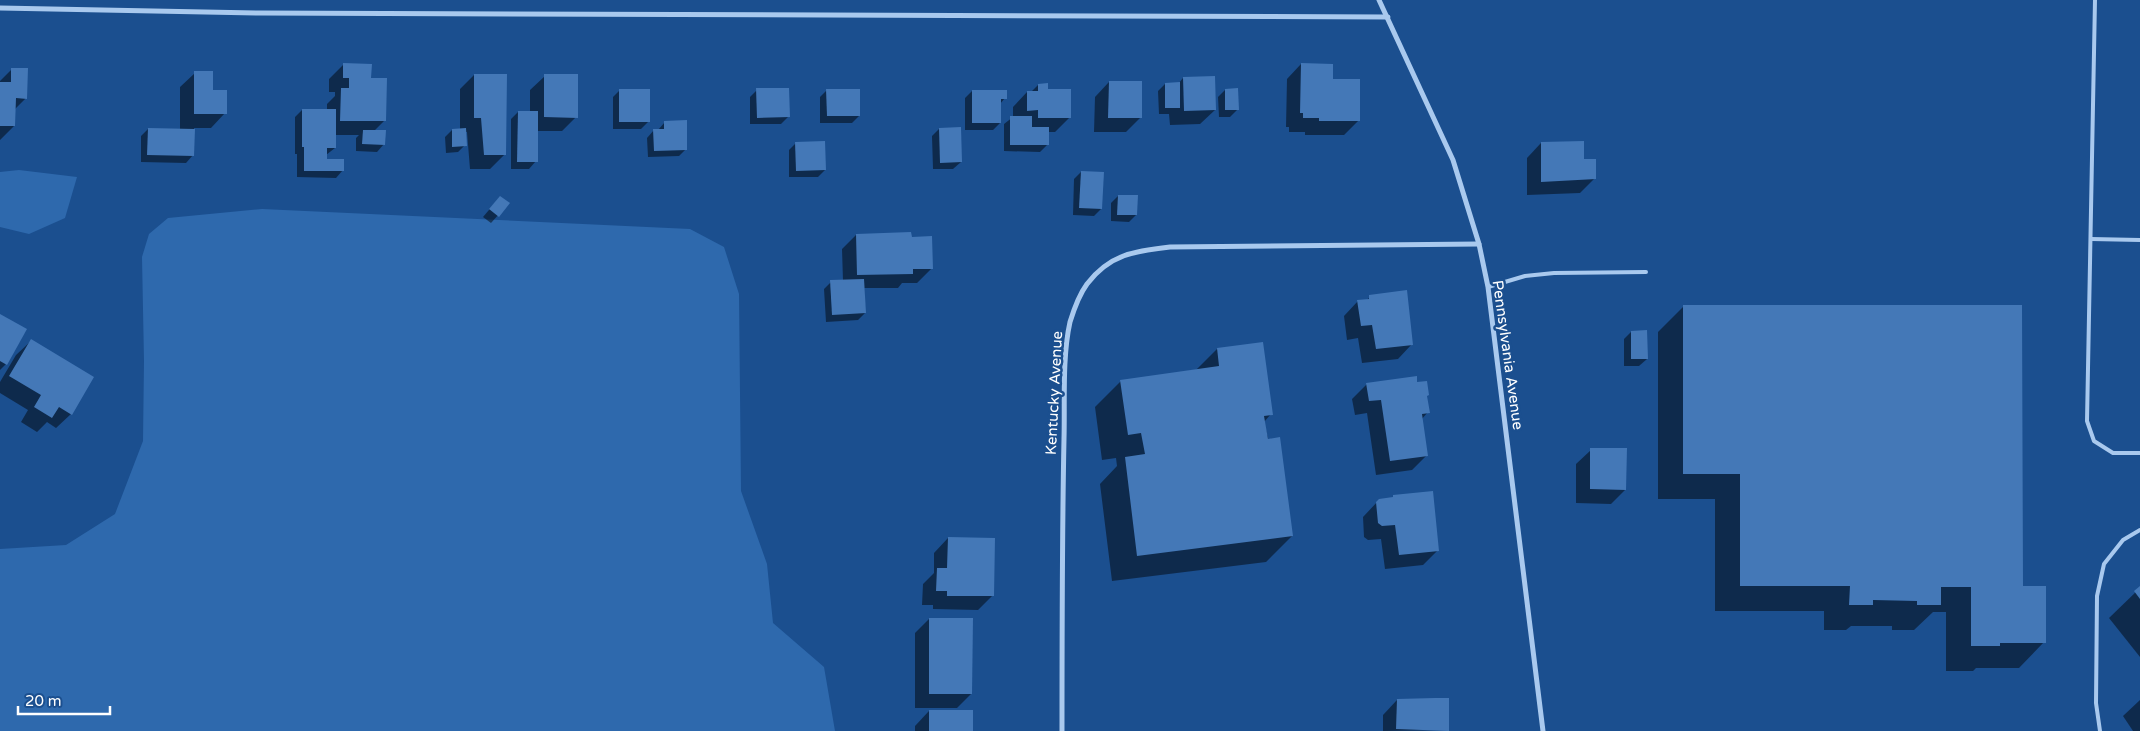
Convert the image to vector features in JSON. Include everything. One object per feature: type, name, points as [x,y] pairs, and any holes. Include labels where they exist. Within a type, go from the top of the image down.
[{"type":"street","name":"Pennsylvania Avenue","points":[[1379,0],[1453,160],[1479,244],[1488,287],[1544,731]]},
{"type":"street","points":[[0,8],[270,13],[1388,17]]},
{"type":"street","name":"Kentucky Avenue","points":[[1062,731],[1063,492],[1066,353],[1070,323],[1077,302],[1086,285],[1102,268],[1120,256],[1138,250],[1170,247],[1479,244]]},
{"type":"lane","points":[[2095,0],[2087,421],[2094,441],[2113,453],[2140,453]]},
{"type":"lane","points":[[2091,239],[2140,240]]},
{"type":"lane","points":[[1488,287],[1525,276],[1554,273],[1646,272]]},
{"type":"lane","points":[[2100,731],[2096,703],[2097,596],[2104,564],[2123,540],[2140,530]]},
{"type":"shaded area","points":[[19,170],[77,177],[65,218],[29,234],[0,227],[0,172]]},
{"type":"shaded area","points":[[262,209],[690,229],[724,247],[739,294],[741,491],[767,564],[773,623],[824,667],[835,731],[0,731],[0,549],[66,545],[115,514],[143,441],[142,257],[149,234],[168,218]]},
{"type":"building","points":[[343,63],[372,64],[371,78],[387,78],[386,121],[340,121],[341,88],[349,88],[349,78],[343,78]]},
{"type":"building","points":[[1301,63],[1333,64],[1333,79],[1360,79],[1360,121],[1319,121],[1319,118],[1303,118],[1303,113],[1300,113]]},
{"type":"building","points":[[11,68],[28,68],[27,99],[16,98],[15,126],[0,126],[0,82],[11,82]]},
{"type":"building","points":[[194,71],[213,71],[213,90],[227,90],[227,114],[194,114]]},
{"type":"building","points":[[474,74],[507,74],[506,155],[484,155],[481,118],[474,118]]},
{"type":"building","points":[[544,74],[578,74],[578,118],[544,117]]},
{"type":"building","points":[[1215,76],[1216,110],[1184,111],[1183,77]]},
{"type":"building","points":[[1109,81],[1142,81],[1142,118],[1108,118]]},
{"type":"building","points":[[1180,82],[1180,108],[1165,108],[1165,83]]},
{"type":"building","points":[[1048,83],[1048,89],[1071,89],[1071,118],[1038,118],[1038,110],[1027,111],[1027,91],[1038,91],[1038,84]]},
{"type":"building","points":[[756,88],[789,88],[790,117],[757,118]]},
{"type":"building","points":[[1238,88],[1239,110],[1225,110],[1225,89]]},
{"type":"building","points":[[619,89],[650,89],[650,122],[619,122]]},
{"type":"building","points":[[826,89],[860,89],[860,116],[827,116]]},
{"type":"building","points":[[972,90],[1007,90],[1007,99],[1001,99],[1001,123],[972,123]]},
{"type":"building","points":[[302,109],[336,109],[336,148],[327,148],[327,159],[344,159],[344,171],[304,171]]},
{"type":"building","points":[[518,111],[538,111],[538,162],[517,162]]},
{"type":"building","points":[[1010,116],[1032,116],[1032,127],[1049,127],[1049,145],[1010,145]]},
{"type":"building","points":[[687,120],[687,150],[654,151],[653,129],[664,129],[664,121]]},
{"type":"building","points":[[961,127],[962,162],[940,163],[939,128]]},
{"type":"building","points":[[148,128],[195,129],[194,156],[147,155]]},
{"type":"building","points":[[466,128],[467,146],[452,147],[452,129]]},
{"type":"building","points":[[363,130],[386,130],[385,145],[362,144]]},
{"type":"building","points":[[825,141],[826,170],[796,171],[795,142]]},
{"type":"building","points":[[1584,141],[1584,159],[1596,159],[1596,179],[1541,182],[1541,142]]},
{"type":"building","points":[[1081,171],[1104,172],[1102,209],[1079,208]]},
{"type":"building","points":[[1118,195],[1138,195],[1137,215],[1117,215]]},
{"type":"building","points":[[500,196],[510,203],[499,217],[489,209]]},
{"type":"building","points":[[911,232],[912,237],[932,236],[933,269],[913,269],[913,274],[857,275],[856,234]]},
{"type":"building","points":[[864,279],[866,313],[832,315],[830,280]]},
{"type":"building","points":[[1407,290],[1413,345],[1376,349],[1372,325],[1361,326],[1357,300],[1369,299],[1369,295]]},
{"type":"building","points":[[1683,305],[2022,305],[2023,586],[2046,586],[2046,643],[2000,643],[2000,646],[1971,646],[1971,587],[1941,587],[1941,605],[1917,605],[1917,601],[1873,600],[1873,605],[1849,605],[1850,586],[1740,586],[1740,474],[1683,474]]},
{"type":"building","points":[[0,314],[27,329],[7,365],[0,361]]},
{"type":"building","points":[[1647,330],[1648,359],[1631,359],[1631,331]]},
{"type":"building","points":[[31,339],[94,377],[72,415],[59,407],[52,418],[34,407],[41,395],[9,376]]},
{"type":"building","points":[[1263,342],[1273,415],[1264,416],[1268,439],[1280,437],[1293,536],[1137,556],[1125,457],[1145,454],[1141,433],[1128,435],[1120,380],[1219,366],[1217,348]]},
{"type":"building","points":[[1417,376],[1417,382],[1427,381],[1429,395],[1427,396],[1430,413],[1422,414],[1428,456],[1390,461],[1381,400],[1369,401],[1366,383]]},
{"type":"building","points":[[1590,448],[1627,448],[1626,490],[1590,489]]},
{"type":"building","points":[[1433,491],[1439,551],[1399,555],[1395,525],[1382,526],[1378,523],[1376,502],[1379,499],[1393,497],[1393,495]]},
{"type":"building","points":[[948,537],[995,538],[994,596],[947,596],[947,591],[936,591],[937,568],[947,568]]},
{"type":"building","points":[[2140,586],[2140,599],[2134,591]]},
{"type":"building","points":[[929,618],[973,618],[972,694],[929,694]]},
{"type":"building","points":[[1449,698],[1449,731],[1396,729],[1397,699]]},
{"type":"building","points":[[929,710],[973,710],[973,731],[929,731]]}]
